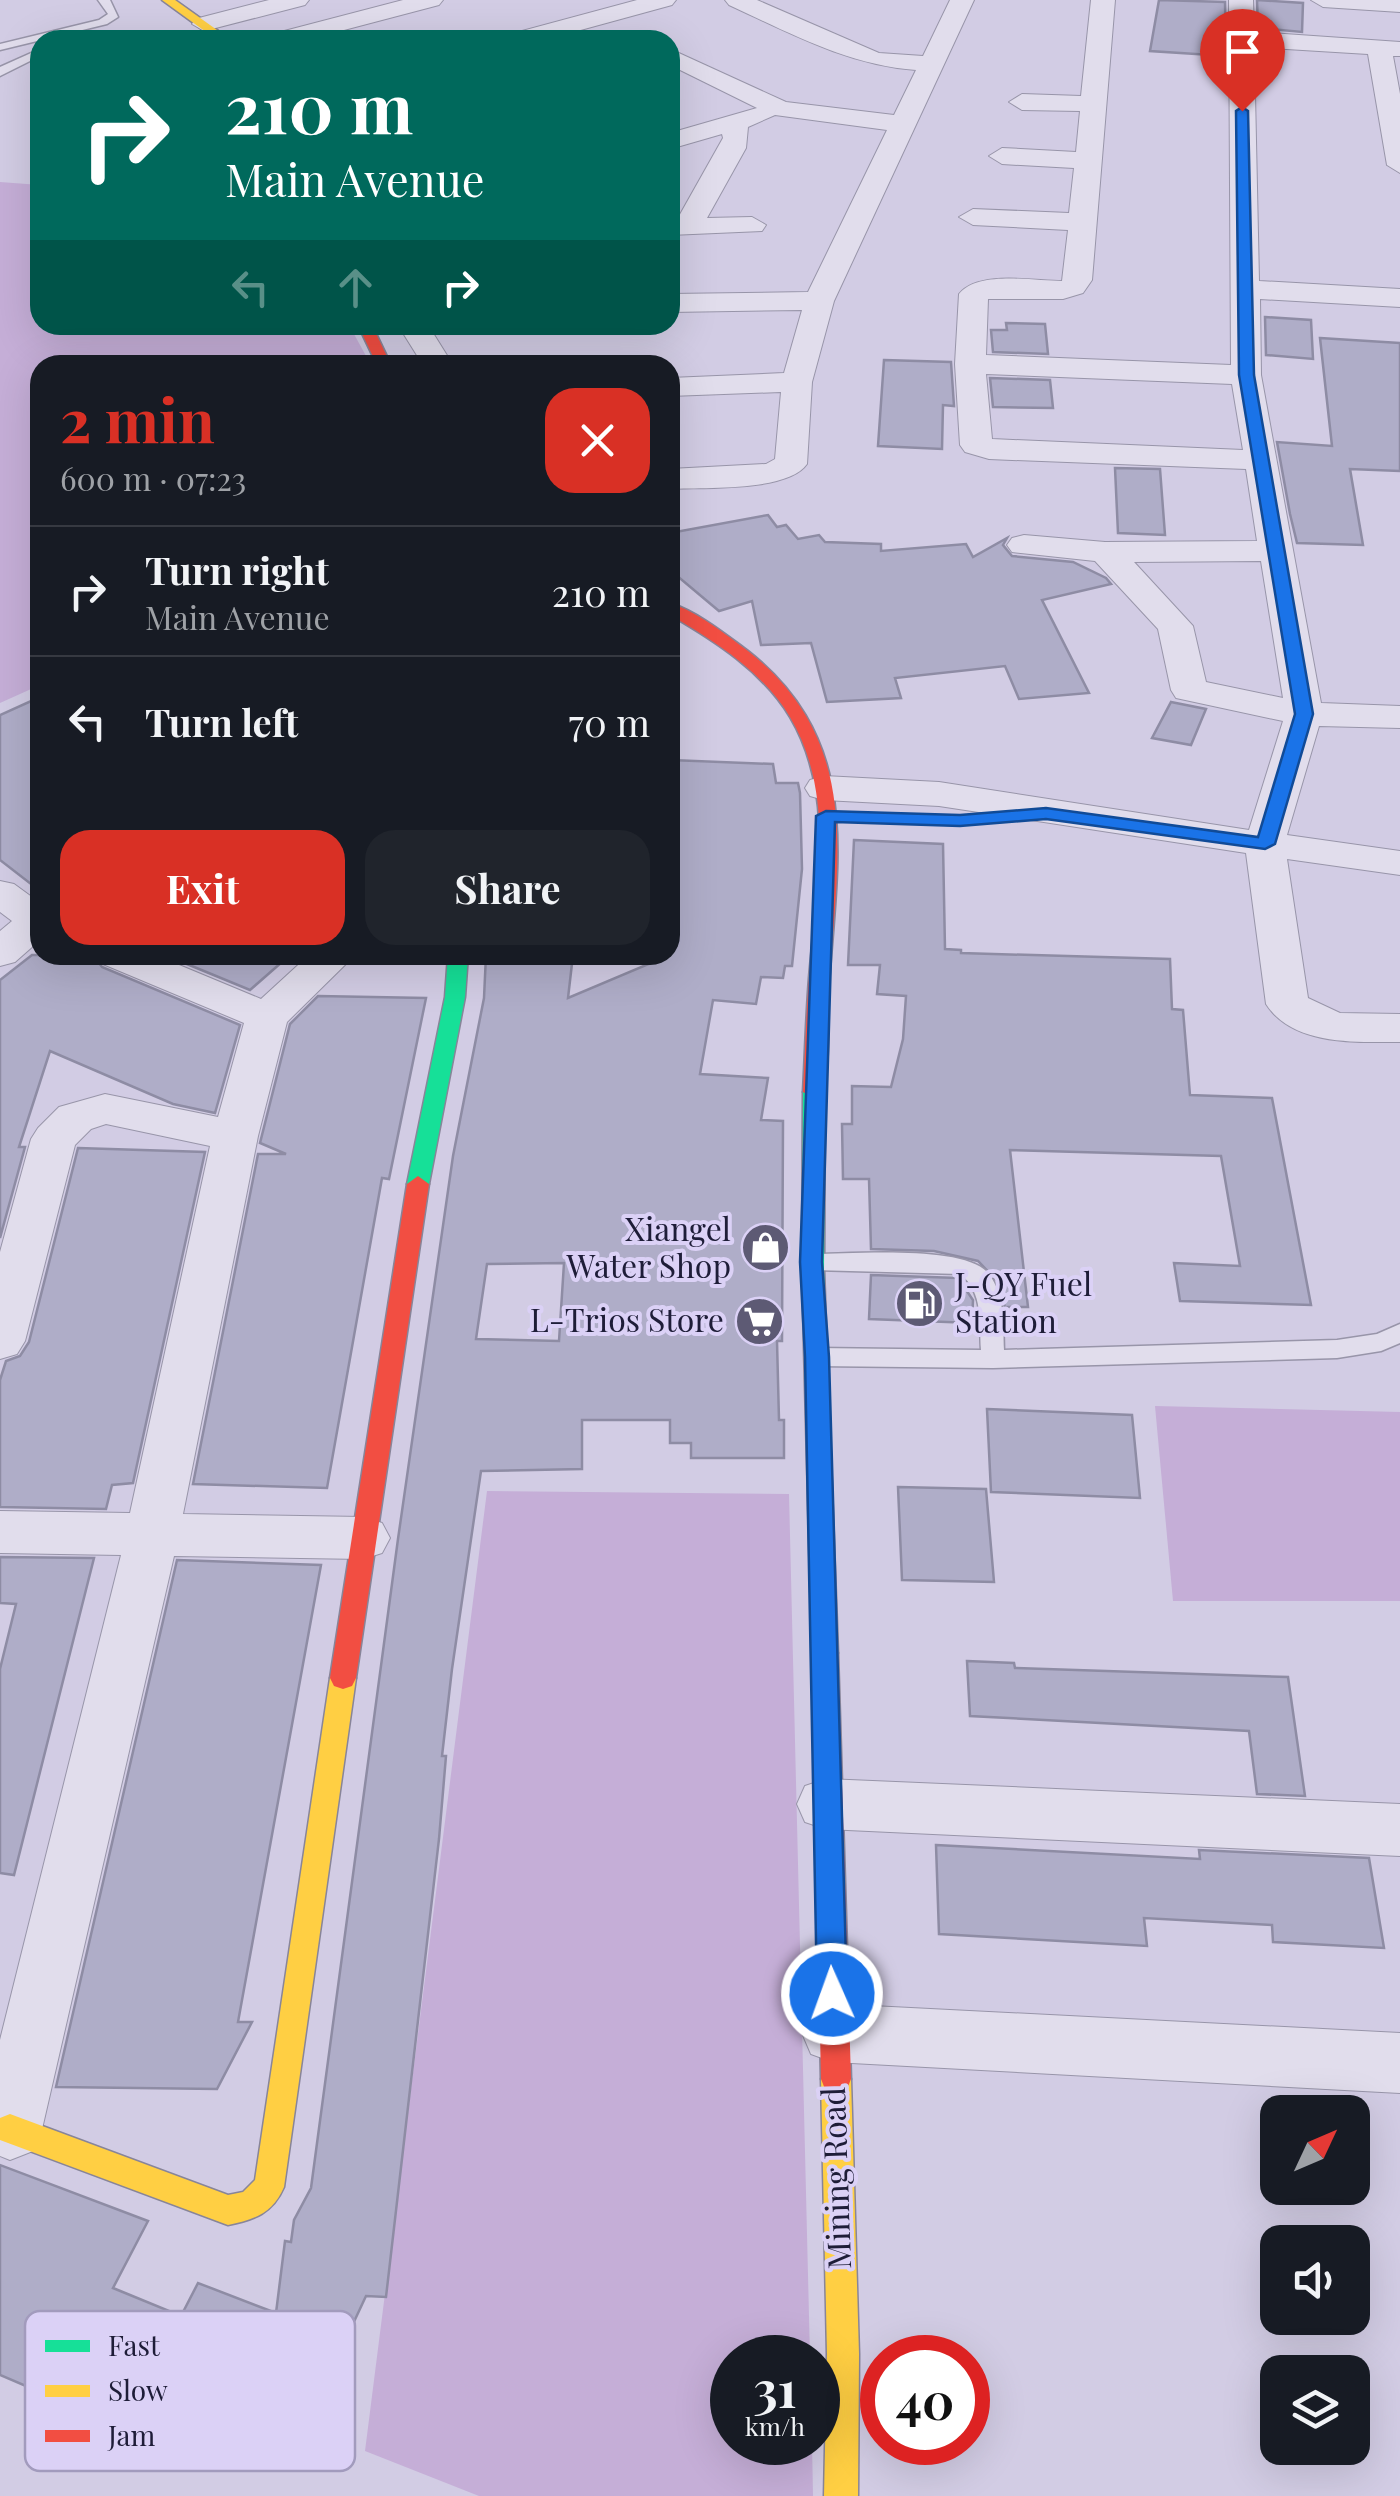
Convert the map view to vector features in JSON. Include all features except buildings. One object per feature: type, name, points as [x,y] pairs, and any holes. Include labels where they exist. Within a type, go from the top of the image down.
[{"type":"street","points":[[186,12],[234,0]]},
{"type":"street","points":[[186,12],[297,0]]},
{"type":"street","points":[[316,30],[431,0]]},
{"type":"street","points":[[556,0],[618,30]]},
{"type":"street","points":[[553,30],[664,0]]},
{"type":"street","points":[[737,0],[858,54],[877,60],[929,64]]},
{"type":"street","points":[[680,478],[773,473],[791,464],[797,382],[818,300],[962,0]]},
{"type":"street","points":[[1102,0],[1073,287],[991,289],[974,294],[970,364],[976,445],[1258,460]]},
{"type":"street","points":[[1241,0],[1246,375],[1304,714],[1265,844],[1287,1004],[1301,1017],[1323,1026],[1400,1028]]},
{"type":"street","points":[[1322,0],[1390,3]]},
{"type":"street","points":[[186,12],[211,30]]},
{"type":"street","points":[[1241,40],[1390,49],[1400,165]]},
{"type":"street","points":[[680,64],[780,109],[905,124]]},
{"type":"street","points":[[1022,102],[1093,104]]},
{"type":"street","points":[[680,138],[780,109]]},
{"type":"street","points":[[680,225],[733,148],[734,123]]},
{"type":"street","points":[[1002,156],[1088,161]]},
{"type":"street","points":[[973,217],[1082,222]]},
{"type":"street","points":[[680,226],[752,225]]},
{"type":"street","points":[[1246,289],[1400,298]]},
{"type":"street","points":[[680,303],[818,300]]},
{"type":"street","points":[[970,364],[1246,375]]},
{"type":"street","points":[[680,387],[797,382]]},
{"type":"street","points":[[1024,545],[1105,552],[1276,552]]},
{"type":"street","points":[[1105,552],[1175,626],[1188,690],[1304,714],[1400,717]]},
{"type":"street","name":"Mining Road","points":[[680,614],[728,643],[797,714],[818,754],[824,802],[811,1262],[817,1357],[842,2354],[841,2496]]},
{"type":"street","points":[[824,802],[960,821],[1046,814],[1400,863]]},
{"type":"street","points":[[0,893],[30,915]]},
{"type":"street","points":[[0,953],[30,928]]},
{"type":"street","points":[[142,965],[266,1017]]},
{"type":"street","points":[[323,965],[266,1017],[235,1136],[152,1535],[5,2127],[228,2210],[251,2205],[269,2187],[363,1538],[457,965]]},
{"type":"street","points":[[0,1340],[54,1140],[75,1118],[105,1109],[235,1136]]},
{"type":"street","points":[[0,1532],[363,1538]]},
{"type":"street","points":[[826,1804],[1400,1830]]},
{"type":"street","points":[[833,2033],[1400,2063]]},
{"type":"lane","points":[[72,30],[104,22],[114,15],[104,0]]},
{"type":"lane","points":[[0,47],[28,41]]},
{"type":"lane","points":[[0,72],[30,57]]},
{"type":"lane","points":[[811,1262],[952,1264],[974,1270],[986,1283],[993,1359]]},
{"type":"lane","points":[[817,1357],[993,1359],[1337,1349],[1382,1342],[1400,1333]]},
{"type":"shaded area","points":[[0,182],[30,184],[30,335],[354,335],[366,355],[30,355],[30,690],[0,703]]},
{"type":"shaded area","points":[[1155,1406],[1400,1412],[1400,1601],[1173,1601]]},
{"type":"shaded area","points":[[487,1491],[789,1494],[809,2335],[710,2335],[710,2465],[812,2465],[813,2496],[479,2496],[365,2451]]},
{"type":"traffic: fast","points":[[418,1184],[455,997],[457,965]]},
{"type":"traffic: fast","points":[[814,1092],[813,1270],[825,1653]]},
{"type":"traffic: slow","points":[[168,0],[211,30]]},
{"type":"traffic: slow","points":[[10,2129],[228,2210],[251,2205],[269,2187],[343,1678]]},
{"type":"traffic: slow","points":[[836,2079],[843,2354],[841,2496]]},
{"type":"traffic: jam","points":[[370,335],[379,355]]},
{"type":"traffic: jam","points":[[680,614],[731,646],[767,677],[797,714],[819,763],[826,792],[829,854],[814,1092]]},
{"type":"traffic: jam","points":[[343,1678],[418,1184]]},
{"type":"traffic: jam","points":[[825,1653],[836,2079]]},
{"type":"place","name":"Xiangel Water Shop","points":[[766,1248]]},
{"type":"place","name":"J-QY Fuel Station","points":[[920,1303]]},
{"type":"place","name":"L-Trios Store","points":[[759,1321]]},
{"type":"route","points":[[832,1994],[817,1357],[811,1262],[816,1020],[826,816],[960,821],[1046,814],[1265,844],[1304,714],[1246,375],[1242,111]]}]
